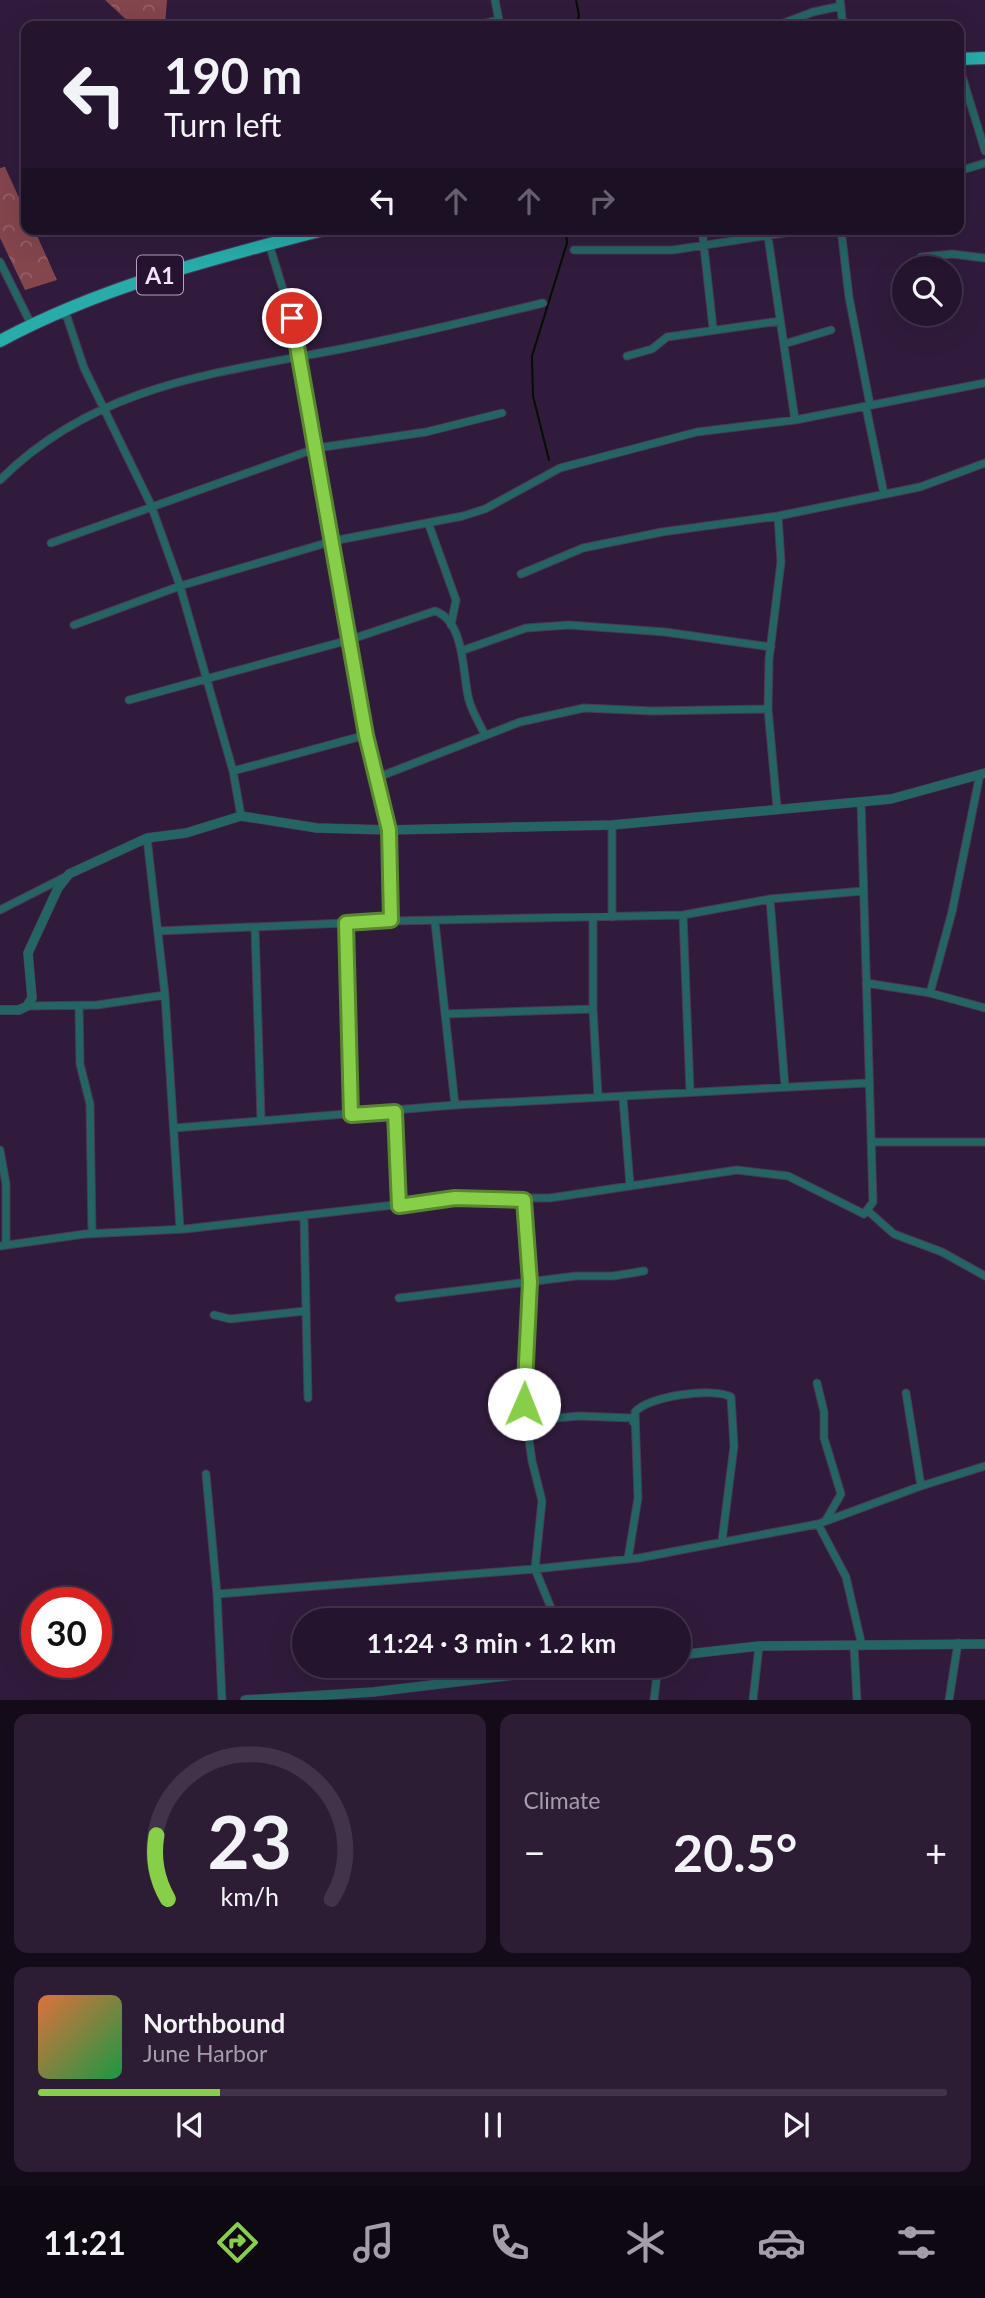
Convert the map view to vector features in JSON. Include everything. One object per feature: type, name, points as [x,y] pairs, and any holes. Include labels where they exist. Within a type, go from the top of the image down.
[{"type":"highway","points":[[964,59],[985,58]]},
{"type":"highway","name":"A1","points":[[0,341],[57,311],[210,259],[304,235]]},
{"type":"street","points":[[495,0],[499,21]]},
{"type":"street","points":[[789,21],[841,3],[843,21]]},
{"type":"street","points":[[964,82],[985,151]]},
{"type":"street","points":[[964,169],[985,163]]},
{"type":"street","points":[[703,235],[713,328]]},
{"type":"street","points":[[574,250],[673,250],[778,235]]},
{"type":"street","points":[[842,235],[849,297],[884,494]]},
{"type":"street","points":[[768,237],[795,420]]},
{"type":"street","points":[[269,244],[288,301],[300,356],[366,735],[389,830],[391,920]]},
{"type":"street","points":[[931,256],[952,254],[985,258]]},
{"type":"street","points":[[1,265],[31,324]]},
{"type":"street","points":[[0,480],[26,454],[104,407],[199,375],[402,336],[543,303]]},
{"type":"street","points":[[57,311],[67,317],[84,368],[150,505],[180,586],[233,771],[241,816]]},
{"type":"street","points":[[627,356],[652,349],[667,337],[713,328],[780,321]]},
{"type":"street","points":[[783,344],[831,330]]},
{"type":"street","points":[[74,625],[180,586],[333,541],[429,524],[485,509],[560,468],[697,432],[795,420],[985,383]]},
{"type":"street","points":[[51,543],[150,505],[317,448],[426,432],[502,413]]},
{"type":"street","points":[[522,574],[583,548],[621,538],[778,516],[934,484],[985,463]]},
{"type":"street","points":[[776,807],[768,709],[771,647],[782,562],[778,516]]},
{"type":"street","points":[[429,524],[456,600],[451,625]]},
{"type":"street","points":[[129,700],[349,639],[435,611],[443,615],[451,625],[461,651],[469,700],[485,736]]},
{"type":"street","points":[[461,651],[526,628],[569,625],[665,632],[771,647]]},
{"type":"street","points":[[376,778],[520,722],[584,708],[653,711],[768,709]]},
{"type":"street","points":[[233,771],[366,735]]},
{"type":"street","points":[[0,910],[147,838],[186,833],[241,816],[317,828],[389,830],[612,825],[776,807],[891,799],[983,773],[952,912],[930,993]]},
{"type":"street","points":[[0,1150],[6,1184],[3,1246],[92,1233],[180,1229],[455,1198],[524,1200],[752,1169],[788,1175],[858,1214],[868,1211],[873,1202],[867,1083],[861,802]]},
{"type":"street","points":[[612,825],[612,917]]},
{"type":"street","points":[[147,838],[165,995],[180,1229]]},
{"type":"street","points":[[27,1006],[32,998],[28,953],[58,888],[69,874]]},
{"type":"street","points":[[158,931],[391,920],[435,922],[683,915],[770,899],[863,891]]},
{"type":"street","points":[[770,899],[785,1087]]},
{"type":"street","points":[[683,915],[690,1091]]},
{"type":"street","points":[[593,918],[593,1009],[598,1096]]},
{"type":"street","points":[[435,922],[455,1105]]},
{"type":"street","points":[[346,923],[351,1115]]},
{"type":"street","points":[[255,928],[261,1119]]},
{"type":"street","points":[[866,983],[930,993],[985,1008]]},
{"type":"street","points":[[0,1010],[19,1010],[27,1006],[79,1006],[165,995]]},
{"type":"street","points":[[79,1006],[79,1064],[90,1104],[92,1233]]},
{"type":"street","points":[[445,1014],[593,1009]]},
{"type":"street","points":[[175,1128],[455,1105],[867,1083]]},
{"type":"street","points":[[623,1098],[630,1185]]},
{"type":"street","points":[[395,1112],[399,1206]]},
{"type":"street","points":[[871,1142],[985,1142]]},
{"type":"street","points":[[524,1200],[530,1282],[524,1370],[526,1421],[542,1501],[535,1569],[551,1608]]},
{"type":"street","points":[[868,1211],[894,1234],[942,1252],[985,1276]]},
{"type":"street","points":[[304,1217],[308,1398]]},
{"type":"street","points":[[399,1298],[644,1271]]},
{"type":"street","points":[[214,1315],[230,1319],[305,1311]]},
{"type":"street","points":[[817,1383],[824,1412],[824,1438],[841,1494],[826,1520]]},
{"type":"street","points":[[628,1559],[638,1499],[635,1412],[647,1404],[702,1393],[730,1395],[734,1446],[722,1541]]},
{"type":"street","points":[[906,1393],[921,1486]]},
{"type":"street","points":[[526,1421],[578,1416],[632,1418],[635,1426]]},
{"type":"street","points":[[217,1594],[628,1559],[818,1524],[921,1486],[985,1466]]},
{"type":"street","points":[[206,1474],[217,1594],[222,1699]]},
{"type":"street","points":[[818,1524],[846,1577],[858,1646],[857,1699]]},
{"type":"street","points":[[949,1699],[958,1643]]},
{"type":"street","points":[[691,1654],[759,1646],[985,1644]]},
{"type":"street","points":[[753,1699],[759,1646]]},
{"type":"street","points":[[245,1699],[374,1696],[493,1678]]},
{"type":"street","points":[[654,1699],[657,1678]]},
{"type":"green space","points":[[105,0],[167,0],[165,21],[128,21]]},
{"type":"green space","points":[[5,167],[21,202],[21,235],[37,235],[57,280],[25,290],[0,238],[0,168]]},
{"type":"waterway","points":[[576,0],[578,21]]},
{"type":"waterway","points":[[549,460],[533,396],[532,356],[567,243],[566,235]]},
{"type":"route","points":[[292,318],[366,735],[389,830],[391,920],[346,923],[351,1115],[395,1112],[399,1206],[455,1198],[524,1200],[530,1282],[524,1404]]}]
